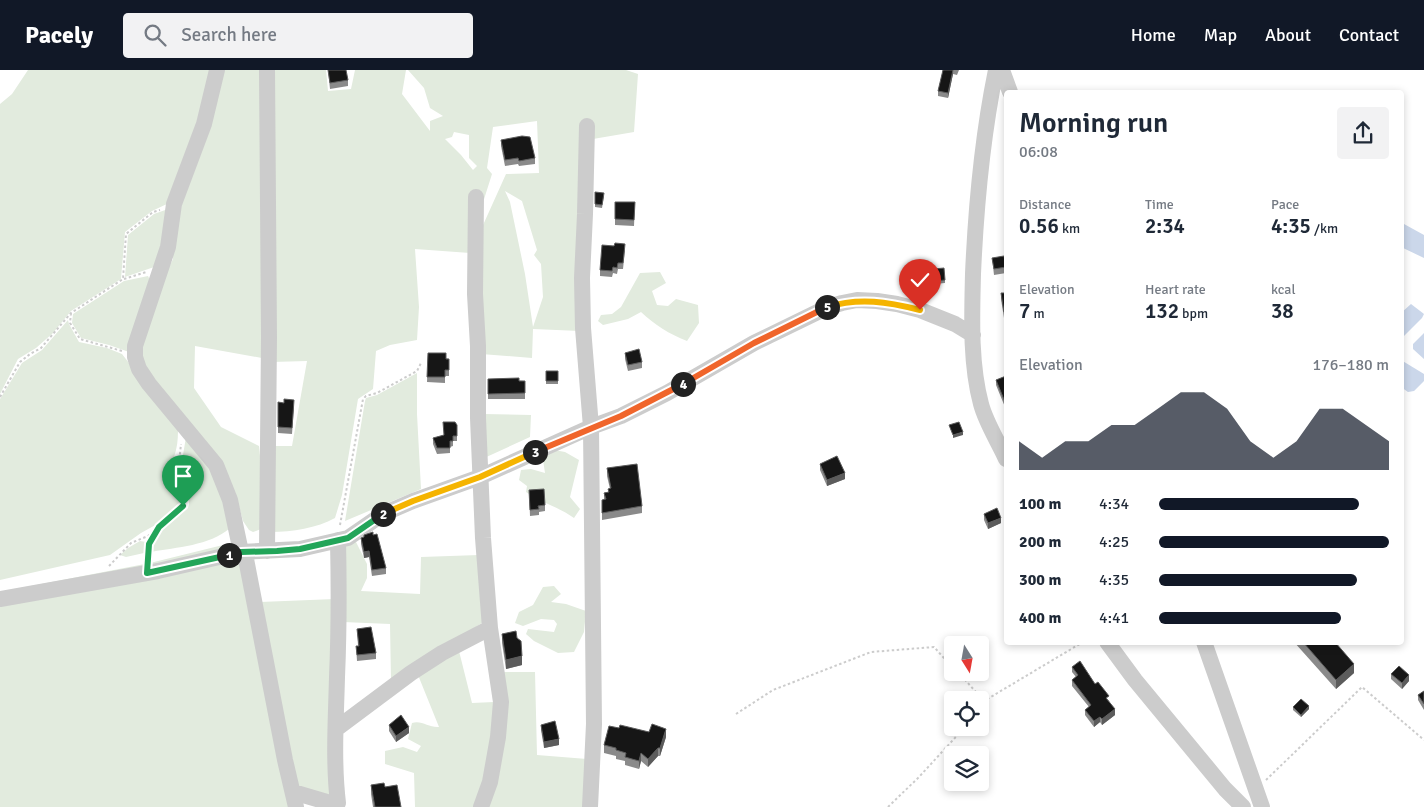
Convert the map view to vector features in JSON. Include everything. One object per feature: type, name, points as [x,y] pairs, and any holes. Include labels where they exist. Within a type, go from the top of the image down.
[{"type":"street","points":[[217,70],[204,124],[174,204],[168,248],[134,346],[134,357],[149,384],[216,465],[223,480],[230,500],[241,552],[246,559],[295,800],[337,805],[338,540]]},
{"type":"street","points":[[267,70],[269,337],[267,551]]},
{"type":"street","points":[[996,70],[985,134],[976,205],[972,300],[973,335],[981,405],[1004,455]]},
{"type":"street","points":[[1002,70],[1009,90]]},
{"type":"street","points":[[587,126],[582,278],[583,328],[590,427],[594,724],[590,807]]},
{"type":"street","points":[[476,197],[475,294],[478,346],[480,477],[490,628],[501,702],[498,737],[490,782],[481,807]]},
{"type":"street","points":[[0,600],[147,573],[241,552],[300,549],[348,538],[383,514],[480,477],[590,427],[621,416],[667,393],[754,343],[828,306],[857,300],[877,300],[897,304],[920,310],[955,324],[973,335]]},
{"type":"street","points":[[336,729],[410,673],[442,653],[490,628]]},
{"type":"street","points":[[1110,645],[1153,702],[1225,789],[1243,807]]},
{"type":"street","points":[[1205,645],[1262,807]]},
{"type":"path","points":[[123,279],[126,234],[153,212],[174,204]]},
{"type":"path","points":[[0,397],[20,362],[41,348],[71,313],[123,279],[162,266]]},
{"type":"path","points":[[71,313],[70,323],[80,339],[122,351]]},
{"type":"path","points":[[338,540],[363,399],[417,371],[421,363]]},
{"type":"path","points":[[95,582],[119,554],[131,544],[148,536],[183,506],[186,500],[178,472],[181,452],[181,422]]},
{"type":"path","points":[[147,573],[149,544],[159,527]]},
{"type":"path","points":[[989,698],[1079,645]]},
{"type":"path","points":[[736,714],[773,690],[871,652],[934,647],[944,658]]},
{"type":"path","points":[[966,681],[975,691]]},
{"type":"path","points":[[1255,791],[1362,687],[1424,740]]},
{"type":"path","points":[[888,807],[957,736]]},
{"type":"shaded area","points":[[28,70],[210,70],[192,141],[169,203],[152,211],[125,232],[121,279],[71,311],[53,333],[36,348],[18,359],[0,394],[0,104],[12,94]]},
{"type":"shaded area","points":[[224,70],[262,70],[262,358],[195,346],[194,388],[221,427],[259,446],[262,476],[261,529],[253,532],[249,530],[243,521],[235,492],[156,383],[142,359],[140,344],[156,293],[173,259],[173,248],[181,206]]},
{"type":"shaded area","points":[[274,70],[326,70],[328,91],[351,89],[355,70],[406,70],[402,94],[430,131],[430,121],[443,116],[430,108],[424,88],[408,70],[626,70],[638,74],[634,132],[593,139],[580,331],[533,329],[532,358],[481,354],[479,234],[506,174],[539,173],[537,121],[493,127],[487,168],[492,174],[479,215],[470,253],[415,249],[419,307],[417,340],[390,345],[376,351],[373,389],[358,399],[342,495],[335,518],[304,529],[271,532],[270,446],[292,446],[307,361],[272,362]],"holes":[[[454,132],[469,135],[469,158],[477,166],[473,170],[445,139],[452,137]],[[505,191],[522,201],[537,250],[534,255],[541,264],[543,297],[533,327],[525,274],[510,202]]]},
{"type":"shaded area","points":[[168,209],[157,266],[125,277],[128,235],[154,214]]},
{"type":"shaded area","points":[[660,272],[666,283],[652,291],[657,305],[668,306],[676,299],[698,305],[699,323],[687,341],[662,329],[641,312],[628,319],[603,325],[598,321],[601,315],[612,314],[621,307],[640,273]]},
{"type":"shaded area","points":[[148,276],[151,282],[129,352],[81,338],[72,323],[73,314],[124,281]]},
{"type":"shaded area","points":[[68,320],[79,342],[107,348],[122,354],[178,426],[173,470],[181,492],[182,503],[159,523],[110,555],[0,580],[0,399],[22,363],[42,350]]},
{"type":"shaded area","points":[[417,373],[421,489],[345,521],[366,398],[377,395]]},
{"type":"shaded area","points":[[483,414],[531,415],[530,437],[482,459]]},
{"type":"shaded area","points":[[186,437],[219,479],[230,528],[222,534],[203,542],[151,552],[160,532],[176,516],[188,508],[188,479],[182,461]]},
{"type":"shaded area","points":[[549,449],[565,452],[579,460],[570,497],[580,509],[574,518],[526,492],[527,486],[519,480],[521,470],[531,469],[545,473],[543,460],[528,461]]},
{"type":"shaded area","points":[[354,538],[367,564],[367,578],[361,591],[420,594],[421,557],[479,555],[485,621],[391,681],[390,624],[343,622],[342,541]]},
{"type":"shaded area","points":[[140,541],[146,542],[144,553],[126,557],[120,555],[128,548]]},
{"type":"shaded area","points":[[223,545],[234,546],[241,556],[292,807],[0,807],[0,592],[150,563]]},
{"type":"shaded area","points":[[554,586],[561,594],[551,602],[566,604],[586,611],[584,632],[574,652],[558,653],[534,641],[526,634],[528,629],[554,632],[557,624],[554,620],[541,619],[523,626],[515,623],[519,612],[533,605],[543,587]]},
{"type":"shaded area","points":[[335,599],[334,799],[296,788],[260,602]]},
{"type":"shaded area","points":[[459,651],[472,703],[494,702],[494,728],[477,807],[415,807],[414,773],[385,764],[385,751],[403,747],[417,752],[421,746],[408,739],[412,723],[419,722],[439,727],[418,675]]},
{"type":"shaded area","points":[[499,672],[535,672],[537,755],[587,759],[583,807],[487,807]]},
{"type":"water","points":[[1404,224],[1424,235],[1424,258],[1404,248]]},
{"type":"water","points":[[1411,304],[1424,314],[1404,336],[1404,310]]},
{"type":"water","points":[[1424,333],[1424,359],[1413,349],[1413,344]]},
{"type":"water","points":[[1404,362],[1424,374],[1424,381],[1414,391],[1408,392],[1404,389]]},
{"type":"building","points":[[328,70],[346,70],[348,80],[330,83]]},
{"type":"building","points":[[943,70],[953,70],[948,93],[938,91]]},
{"type":"building","points":[[522,136],[530,137],[535,158],[519,161],[518,158],[505,160],[501,140]]},
{"type":"building","points":[[595,192],[604,193],[602,205],[595,204]]},
{"type":"building","points":[[615,202],[635,202],[634,220],[615,219]]},
{"type":"building","points":[[615,243],[625,244],[623,263],[618,263],[617,268],[613,267],[612,271],[600,270],[602,245],[614,246]]},
{"type":"building","points":[[1004,256],[1004,267],[994,269],[992,258]]},
{"type":"building","points":[[944,268],[945,280],[935,281],[934,269]]},
{"type":"building","points":[[1001,293],[1004,293],[1004,312]]},
{"type":"building","points":[[639,349],[642,362],[628,365],[625,353]]},
{"type":"building","points":[[428,353],[446,353],[446,359],[449,359],[449,370],[445,370],[445,377],[427,377]]},
{"type":"building","points":[[546,371],[558,371],[558,381],[546,381]]},
{"type":"building","points":[[1004,377],[1004,400],[996,380]]},
{"type":"building","points":[[519,378],[519,381],[525,381],[525,393],[488,394],[488,379]]},
{"type":"building","points":[[284,399],[294,400],[292,428],[278,427],[278,402],[284,403]]},
{"type":"building","points":[[443,422],[455,422],[457,425],[457,436],[453,436],[453,441],[450,441],[450,448],[437,448],[433,438],[444,435]]},
{"type":"building","points":[[959,422],[963,432],[953,435],[949,425]]},
{"type":"building","points":[[837,456],[845,473],[827,480],[820,464]]},
{"type":"building","points":[[637,464],[642,506],[602,513],[602,500],[606,499],[604,493],[609,492],[608,489],[611,488],[607,468]]},
{"type":"building","points":[[544,489],[545,505],[538,506],[539,509],[530,510],[529,490]]},
{"type":"building","points":[[997,508],[1001,518],[988,523],[984,514]]},
{"type":"building","points":[[373,532],[373,535],[377,534],[386,568],[372,570],[369,551],[364,552],[361,538]]},
{"type":"building","points":[[371,627],[376,653],[357,655],[356,646],[359,646],[357,629]]},
{"type":"building","points":[[516,631],[517,638],[521,641],[522,656],[506,660],[502,634]]},
{"type":"building","points":[[1306,645],[1338,645],[1354,664],[1336,680]]},
{"type":"building","points":[[1080,661],[1095,684],[1098,682],[1109,696],[1106,698],[1115,709],[1102,719],[1100,717],[1094,721],[1085,710],[1091,705],[1072,680],[1078,675],[1072,667]]},
{"type":"building","points":[[1399,666],[1409,675],[1402,683],[1391,674]]},
{"type":"building","points":[[1424,691],[1424,704],[1418,695]]},
{"type":"building","points":[[1301,699],[1309,706],[1301,715],[1293,707]]},
{"type":"building","points":[[401,715],[409,727],[396,736],[389,725]]},
{"type":"building","points":[[555,721],[559,739],[544,742],[541,725]]},
{"type":"building","points":[[652,724],[666,729],[660,748],[648,759],[641,753],[639,761],[625,757],[626,753],[604,745],[609,726],[619,728],[620,725],[649,732]]},
{"type":"building","points":[[384,783],[385,787],[397,785],[401,807],[375,807],[371,785]]},
{"type":"route","points":[[183,506],[159,527],[149,544],[147,573],[241,552],[300,549],[348,538],[383,514],[480,477],[590,427],[621,416],[667,393],[754,343],[828,306],[857,300],[877,300],[920,310]]}]
